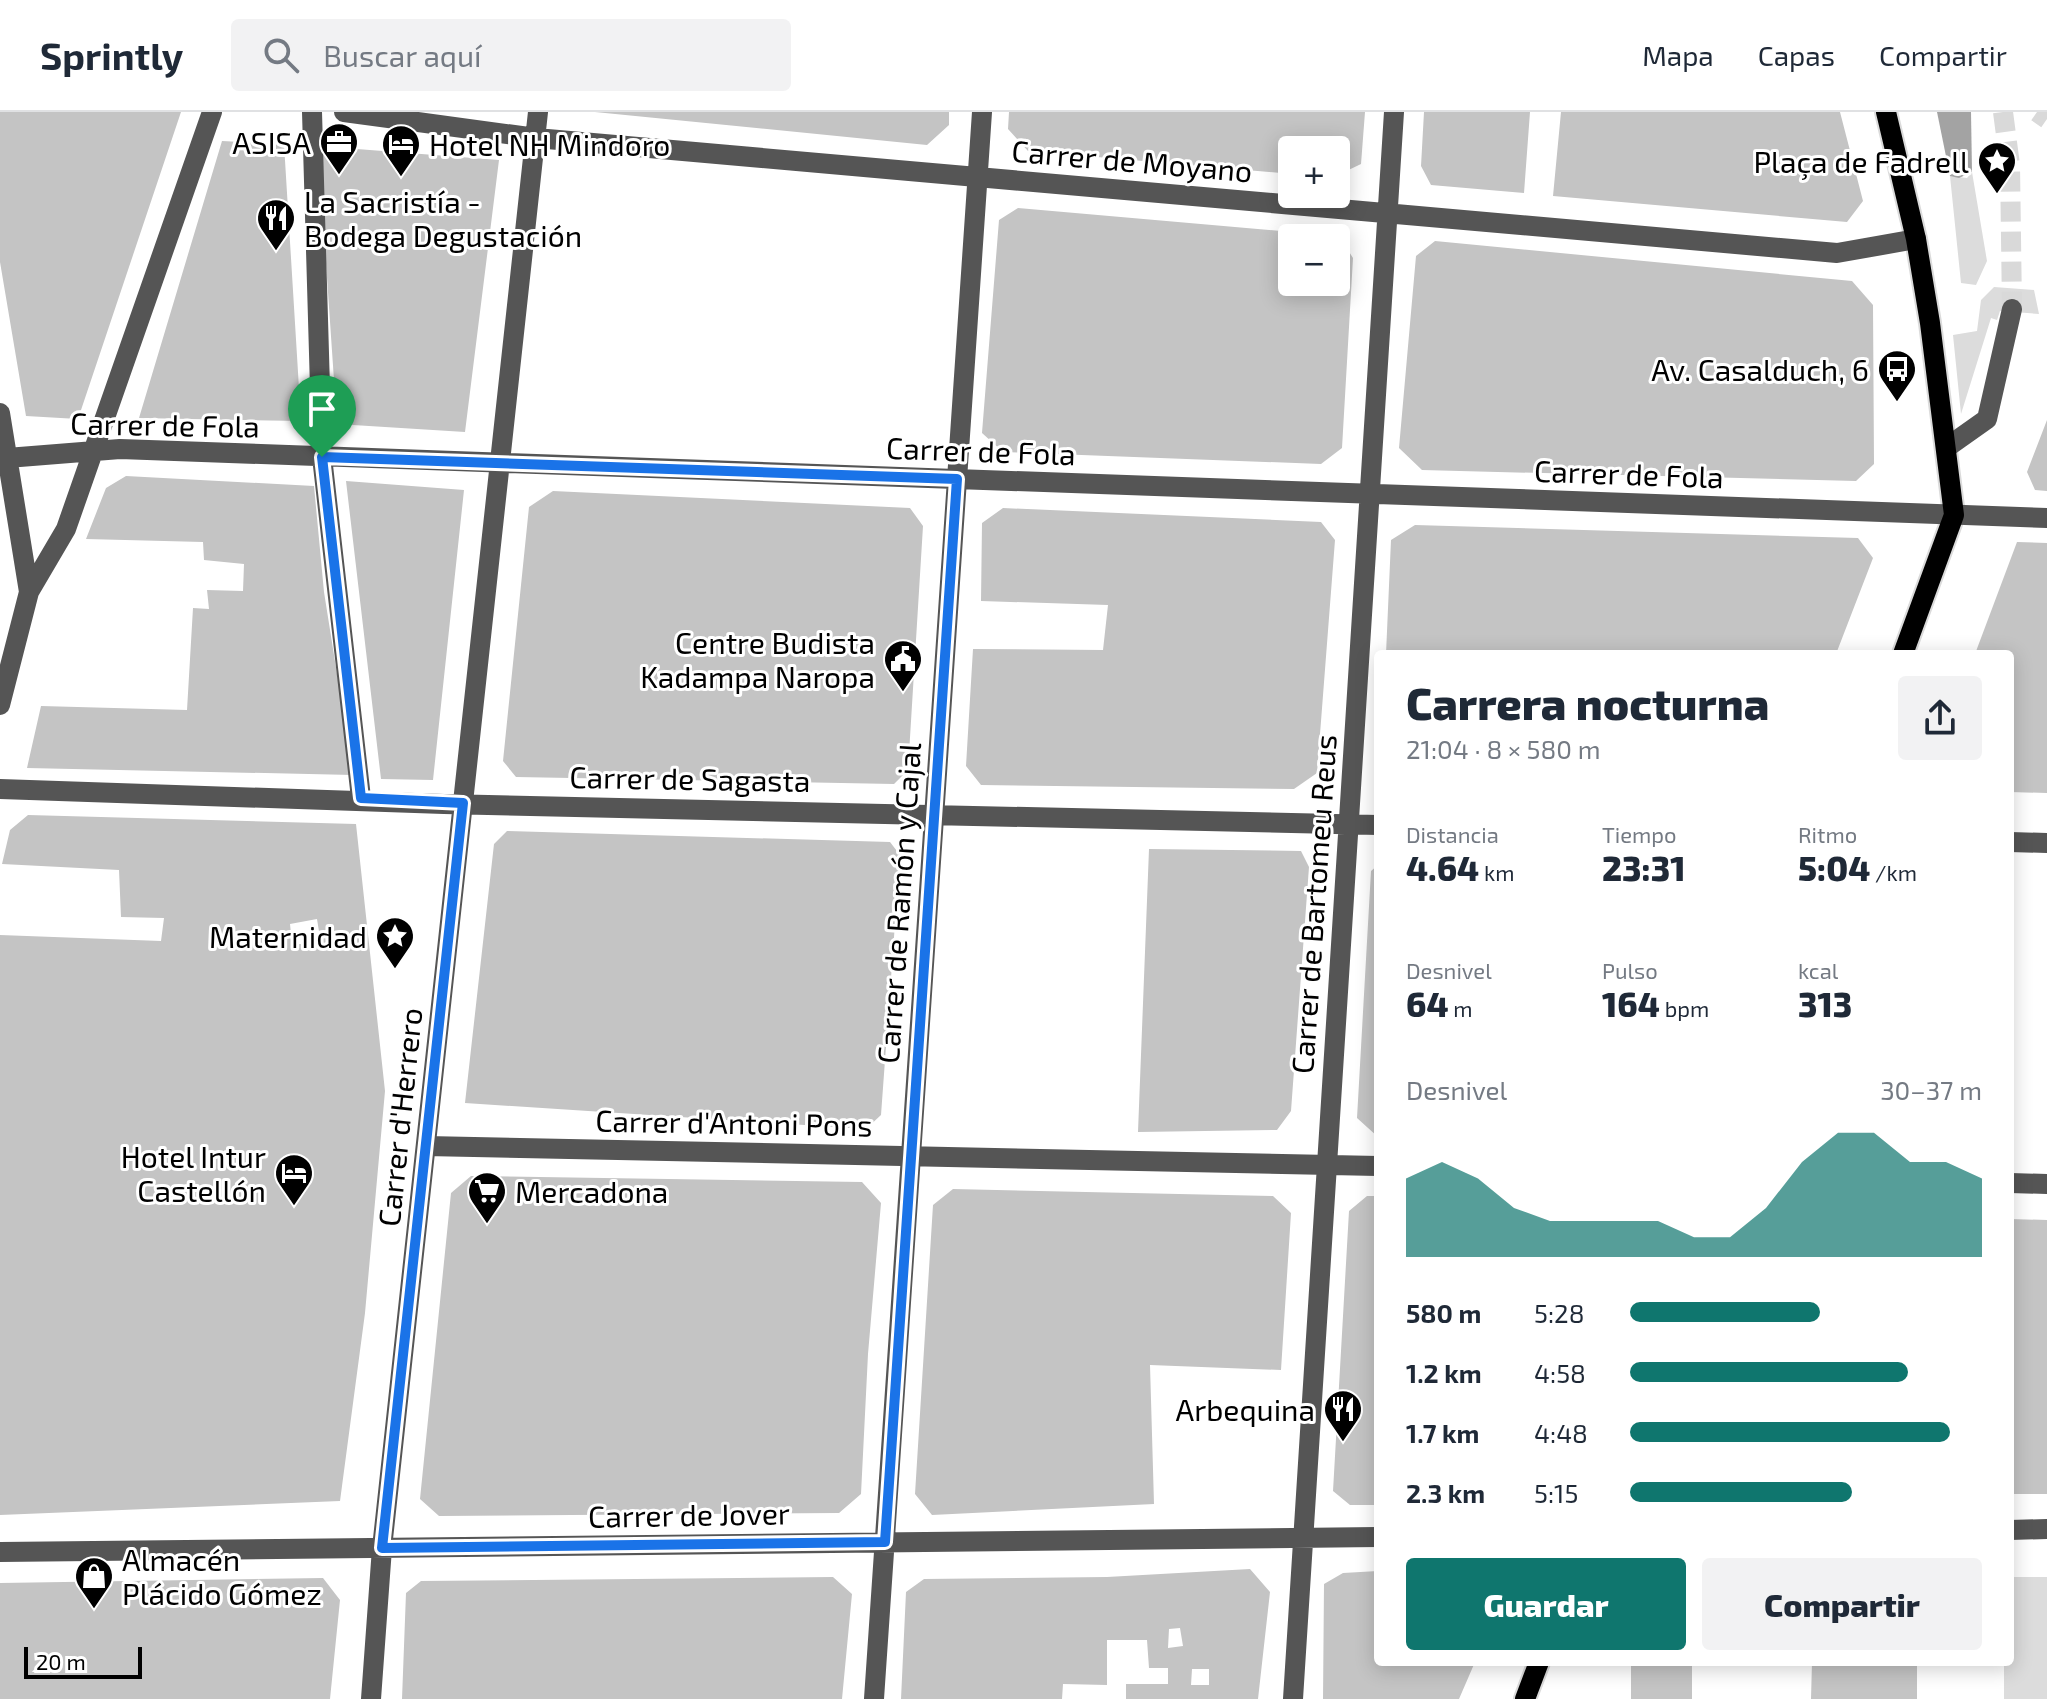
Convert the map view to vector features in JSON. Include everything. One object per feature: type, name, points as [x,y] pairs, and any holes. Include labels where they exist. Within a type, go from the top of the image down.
[{"type":"main road","points":[[1886,112],[1916,239],[1954,515],[1904,650]]},
{"type":"main road","points":[[1525,1699],[1537,1666]]},
{"type":"street","points":[[0,705],[29,592],[66,529],[212,112]]},
{"type":"street","points":[[312,112],[322,457],[361,798]]},
{"type":"street","name":"Carrer de Moyano","points":[[344,112],[536,138],[1837,253],[1916,239]]},
{"type":"street","name":"Carrer d'Herrero","points":[[371,1699],[382,1548],[538,112]]},
{"type":"street","name":"Carrer de Ramón y Cajal","points":[[874,1699],[982,112]]},
{"type":"street","name":"Carrer de Bartomeu Reus","points":[[1293,1699],[1394,112]]},
{"type":"street","points":[[1946,448],[1987,419],[2012,309]]},
{"type":"street","points":[[0,413],[29,592]]},
{"type":"street","name":"Carrer de Fola","points":[[7,458],[94,449],[2047,518]]},
{"type":"street","name":"Carrer de Sagasta","points":[[0,789],[1374,825]]},
{"type":"street","points":[[2014,842],[2047,843]]},
{"type":"street","name":"Carrer d'Antoni Pons","points":[[426,1146],[1374,1166]]},
{"type":"street","points":[[2014,1183],[2047,1184]]},
{"type":"street","points":[[2014,1530],[2047,1529]]},
{"type":"street","name":"Carrer de Jover","points":[[0,1552],[1374,1537]]},
{"type":"shaded area","points":[[1937,112],[1971,112],[1972,172],[1959,178],[1950,176]]},
{"type":"shaded area","points":[[1972,172],[1987,261],[1976,285],[1961,283],[1950,176],[1967,178]]},
{"type":"shaded area","points":[[1994,287],[2034,290],[2039,314],[2000,311],[1997,320],[1991,318],[1961,414],[1953,335],[1977,331],[1981,300]]},
{"type":"shaded area","points":[[2014,1577],[2047,1577],[2047,1699],[2004,1699],[2004,1666],[2014,1666]]},
{"type":"building","points":[[0,112],[181,112],[78,419],[26,416],[0,262]]},
{"type":"building","points":[[595,112],[949,112],[949,125],[927,145]]},
{"type":"building","points":[[1009,112],[1365,112],[1361,164],[1350,169],[1350,136],[1278,136],[1278,173],[1028,151],[1008,129]]},
{"type":"building","points":[[1424,112],[1530,112],[1524,193],[1431,185],[1421,166]]},
{"type":"building","points":[[1561,112],[1840,112],[1863,201],[1847,222],[1553,196]]},
{"type":"building","points":[[222,141],[284,144],[301,421],[139,418]]},
{"type":"building","points":[[318,146],[499,160],[465,432],[337,424]]},
{"type":"building","points":[[1018,208],[1278,231],[1278,296],[1350,296],[1350,253],[1353,258],[1342,448],[1321,464],[1003,452],[982,433],[999,220]]},
{"type":"building","points":[[1435,241],[1852,281],[1873,305],[1874,464],[1856,481],[1422,470],[1399,448],[1416,256]]},
{"type":"building","points":[[2047,420],[2047,491],[2035,490],[2027,472]]},
{"type":"building","points":[[126,476],[314,486],[324,592],[353,775],[27,768],[41,706],[187,710],[193,608],[209,609],[207,590],[243,591],[244,564],[204,560],[203,542],[86,539],[106,488]]},
{"type":"building","points":[[346,481],[464,490],[433,780],[381,779]]},
{"type":"building","points":[[553,491],[910,508],[923,526],[908,770],[894,784],[516,777],[503,761],[529,507]]},
{"type":"building","points":[[1003,508],[1321,522],[1335,540],[1317,773],[1294,789],[981,785],[966,766],[973,649],[1103,650],[1108,605],[981,601],[982,523]]},
{"type":"building","points":[[1415,525],[1858,538],[1873,558],[1838,650],[1386,650],[1391,540]]},
{"type":"building","points":[[2017,542],[2047,543],[2047,793],[2014,792],[2014,650],[1976,650]]},
{"type":"building","points":[[28,815],[356,824],[385,1091],[365,1313],[340,1501],[0,1515],[0,935],[161,941],[164,918],[121,917],[119,870],[2,864],[10,830]],"holes":[[[317,919],[321,944],[292,944],[290,924]]]},
{"type":"building","points":[[507,831],[890,842],[900,855],[881,1115],[866,1129],[465,1103],[494,844]]},
{"type":"building","points":[[1149,849],[1301,851],[1309,867],[1291,1111],[1277,1130],[1138,1132]]},
{"type":"building","points":[[1374,868],[1374,1133],[1357,1118],[1371,871]]},
{"type":"building","points":[[471,1176],[862,1182],[881,1203],[868,1354],[861,1494],[839,1513],[439,1516],[420,1499],[451,1193]]},
{"type":"building","points":[[953,1189],[1273,1196],[1291,1213],[1281,1370],[1150,1365],[1154,1504],[932,1515],[915,1494],[933,1205]]},
{"type":"building","points":[[1367,1196],[1374,1196],[1374,1505],[1350,1505],[1333,1491],[1349,1211]]},
{"type":"building","points":[[2014,1219],[2047,1220],[2047,1494],[2014,1494]]},
{"type":"building","points":[[1250,1569],[1270,1592],[1258,1699],[1126,1699],[1126,1684],[1168,1684],[1168,1668],[1149,1668],[1147,1640],[1107,1640],[1107,1685],[1063,1684],[1062,1699],[901,1699],[906,1592],[924,1579],[1107,1577]],"holes":[[[1180,1628],[1183,1646],[1168,1648],[1169,1629]],[[1192,1669],[1209,1669],[1209,1685],[1191,1685]]]},
{"type":"building","points":[[1374,1571],[1374,1666],[1473,1666],[1459,1699],[1323,1699],[1324,1584],[1343,1573]]},
{"type":"building","points":[[833,1577],[852,1594],[842,1699],[402,1699],[406,1593],[421,1581]]},
{"type":"building","points":[[323,1578],[340,1600],[330,1699],[0,1699],[0,1583]]},
{"type":"building","points":[[1631,1666],[1692,1666],[1692,1699],[1631,1699]]},
{"type":"building","points":[[1812,1666],[1917,1666],[1917,1699],[1811,1699]]},
{"type":"tunnel","points":[[2003,112],[2010,165],[2012,309]]},
{"type":"tunnel","points":[[2037,112],[2047,119]]},
{"type":"place","name":"ASISA","points":[[339,176]]},
{"type":"place","name":"Hotel NH Mindoro","points":[[401,178]]},
{"type":"place","name":"Plaça de Fadrell","points":[[1997,195]]},
{"type":"place","name":"La Sacristía - Bodega Degustación","points":[[276,252]]},
{"type":"place","name":"Av. Casalduch, 6","points":[[1897,403]]},
{"type":"place","name":"Centre Budista Kadampa Naropa","points":[[903,693]]},
{"type":"place","name":"Maternidad","points":[[395,970]]},
{"type":"place","name":"Hotel Intur Castellón","points":[[294,1207]]},
{"type":"place","name":"Mercadona","points":[[487,1225]]},
{"type":"place","name":"Arbequina","points":[[1343,1443]]},
{"type":"place","name":"Almacén Plácido Gómez","points":[[94,1610]]},
{"type":"route","points":[[322,457],[957,479],[885,1542],[382,1548],[463,803],[361,798],[322,457]]}]
